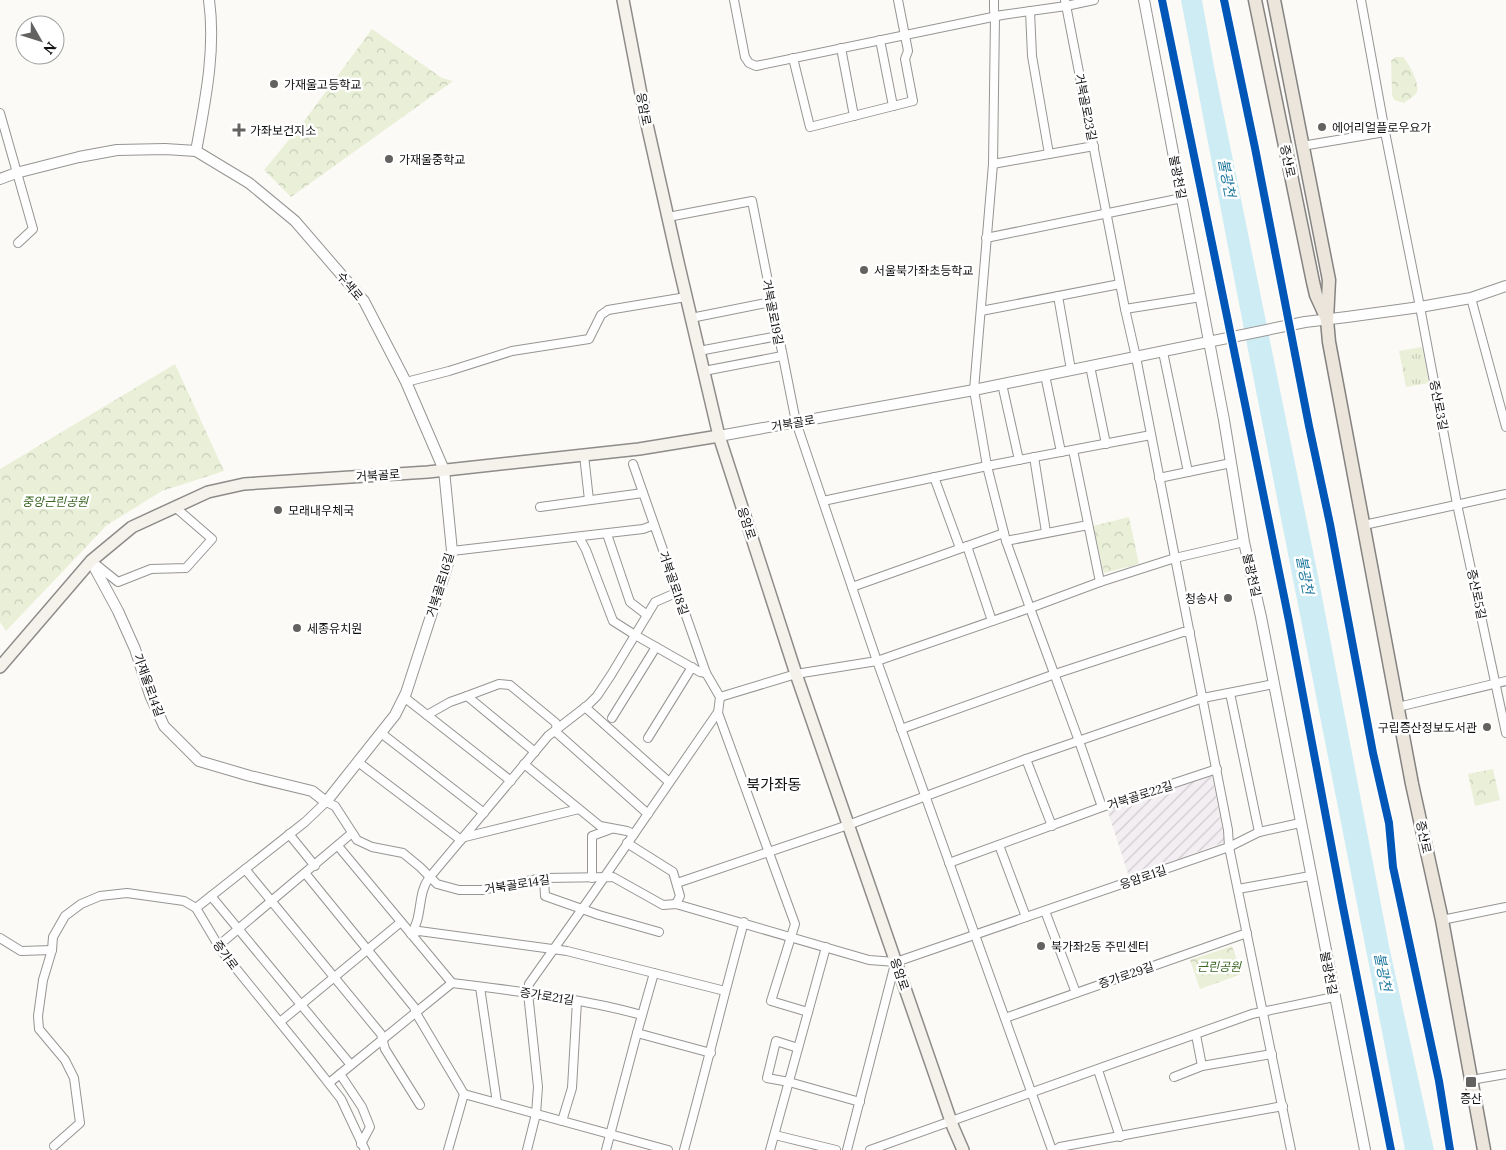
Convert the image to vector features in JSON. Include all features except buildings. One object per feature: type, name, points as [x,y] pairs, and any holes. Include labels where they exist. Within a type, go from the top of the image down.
[{"type":"main road","name":"응암로","points":[[623,0],[646,120],[719,436],[796,674],[951,1122],[963,1150]]},
{"type":"main road","name":"증산로","points":[[1255,0],[1313,282],[1326,320]]},
{"type":"main road","name":"증산로","points":[[1274,0],[1329,280],[1326,320],[1329,342],[1412,784],[1442,920],[1484,1150]]},
{"type":"main road","name":"거북골로","points":[[0,667],[91,561],[132,527],[208,492],[244,484],[444,470],[639,449],[719,436]]},
{"type":"street","points":[[196,151],[210,60],[209,0]]},
{"type":"street","points":[[734,0],[745,57],[749,63],[756,66],[1066,3],[1094,0]]},
{"type":"street","points":[[792,58],[810,127],[913,101],[905,59],[908,50],[898,0]]},
{"type":"street","name":"거북골로22길","points":[[994,0],[993,164],[974,390],[987,466],[1005,537],[1102,808],[1216,770]]},
{"type":"street","name":"불광천길","points":[[1144,0],[1224,420],[1244,542],[1274,684],[1364,1150]]},
{"type":"street","name":"증산로3길","points":[[1361,0],[1457,504]]},
{"type":"street","name":"거북골로23길","points":[[1066,3],[1124,309],[1136,357],[1203,698],[1238,889],[1291,1150]]},
{"type":"street","points":[[1030,11],[1032,56],[1049,154]]},
{"type":"street","points":[[880,40],[893,106]]},
{"type":"street","points":[[841,48],[854,116]]},
{"type":"street","points":[[0,113],[33,229],[18,244]]},
{"type":"street","points":[[1302,146],[1385,132]]},
{"type":"street","points":[[993,164],[1094,146]]},
{"type":"street","name":"수색로","points":[[0,179],[79,157],[117,150],[165,149],[196,151],[249,183],[295,221],[364,301],[406,382],[444,470]]},
{"type":"street","points":[[986,238],[1182,198]]},
{"type":"street","name":"거북골로19길","points":[[668,217],[752,201],[796,422],[877,661],[974,935]]},
{"type":"street","points":[[981,311],[1120,284]]},
{"type":"street","points":[[1326,320],[1471,298],[1506,286]]},
{"type":"street","points":[[1058,296],[1071,370]]},
{"type":"street","points":[[406,382],[449,372],[512,351],[589,340],[600,315],[608,310],[686,297]]},
{"type":"street","points":[[1124,309],[1201,297]]},
{"type":"street","points":[[1471,298],[1506,427]]},
{"type":"street","points":[[691,318],[772,302]]},
{"type":"street","name":"거북골로","points":[[719,436],[974,390],[1305,322],[1326,320]]},
{"type":"street","points":[[699,351],[778,336]]},
{"type":"street","points":[[1163,352],[1188,472]]},
{"type":"street","points":[[704,371],[782,356]]},
{"type":"street","points":[[1090,366],[1106,444]]},
{"type":"street","points":[[1045,375],[1061,452]]},
{"type":"street","points":[[1002,384],[1019,460]]},
{"type":"street","points":[[823,501],[987,466],[1151,435]]},
{"type":"street","points":[[1073,450],[1100,582]]},
{"type":"street","points":[[584,455],[589,500]]},
{"type":"street","points":[[1034,457],[1046,532]]},
{"type":"street","points":[[1160,478],[1231,463]]},
{"type":"street","name":"거북골로18길","points":[[633,464],[706,673],[720,697]]},
{"type":"street","name":"거북골로16길","points":[[326,802],[395,715],[404,697],[452,551],[444,470]]},
{"type":"street","points":[[934,477],[992,621]]},
{"type":"street","points":[[540,507],[643,493]]},
{"type":"street","points":[[1364,525],[1506,494]]},
{"type":"street","name":"증산로5길","points":[[1457,504],[1506,733]]},
{"type":"street","points":[[91,561],[118,582],[151,569],[186,568],[212,539],[175,507]]},
{"type":"street","points":[[452,551],[607,534],[643,529],[654,525]]},
{"type":"street","points":[[852,587],[963,547],[1005,537],[1088,525]]},
{"type":"street","points":[[607,534],[630,602],[647,615]]},
{"type":"street","points":[[579,537],[586,550],[613,620],[656,647],[700,672],[706,673]]},
{"type":"street","points":[[527,1150],[536,1114],[538,1087],[528,993],[529,984],[718,712],[720,697],[796,674],[877,661],[1100,582],[1175,558],[1244,542]]},
{"type":"street","name":"가재울로14길","points":[[91,561],[118,611],[164,726],[200,760],[250,776],[312,791],[326,802]]},
{"type":"street","points":[[411,934],[416,926],[424,884],[548,736],[585,708],[597,696],[655,602],[678,592]]},
{"type":"street","points":[[901,728],[1055,674],[1184,632],[1190,632]]},
{"type":"street","points":[[612,718],[656,647]]},
{"type":"street","points":[[648,738],[692,667]]},
{"type":"street","points":[[1398,708],[1506,681]]},
{"type":"street","points":[[428,715],[450,702],[499,684],[510,685],[556,723],[557,732],[648,814]]},
{"type":"street","points":[[677,883],[848,825],[1026,759],[1203,698],[1274,684]]},
{"type":"street","points":[[1230,692],[1258,832]]},
{"type":"street","points":[[467,696],[535,752]]},
{"type":"street","points":[[404,697],[511,781]]},
{"type":"street","points":[[585,708],[669,782]]},
{"type":"street","points":[[718,712],[795,924],[771,1001],[808,1012]]},
{"type":"street","points":[[381,733],[484,813]]},
{"type":"street","points":[[1026,759],[1052,826]]},
{"type":"street","points":[[358,762],[463,839]]},
{"type":"street","points":[[524,764],[600,826],[634,834]]},
{"type":"street","points":[[54,1146],[80,1123],[74,1078],[65,1060],[39,1029],[38,1016],[43,980],[52,950],[53,937],[65,916],[81,904],[100,896],[127,893],[184,901],[196,908],[326,802]]},
{"type":"street","name":"거북골로14길","points":[[326,802],[335,806],[357,840],[372,847],[403,852],[437,884],[459,890],[482,890],[544,878],[613,877],[663,905],[676,904],[744,922],[869,960],[896,962]]},
{"type":"street","points":[[949,863],[1102,808]]},
{"type":"street","points":[[463,839],[579,809]]},
{"type":"street","name":"응암로1길","points":[[896,962],[1230,847],[1258,832],[1300,823]]},
{"type":"street","points":[[592,878],[592,836],[613,828]]},
{"type":"street","points":[[218,946],[352,833]]},
{"type":"street","points":[[289,834],[315,866]]},
{"type":"street","points":[[627,843],[673,872],[680,896],[676,904]]},
{"type":"street","points":[[999,845],[1026,917]]},
{"type":"street","points":[[329,1084],[452,983],[338,846]]},
{"type":"street","points":[[245,869],[381,1034],[385,1048],[420,1105]]},
{"type":"street","points":[[305,874],[414,1006],[416,1013],[464,1094],[668,1150]]},
{"type":"street","points":[[1238,889],[1310,876]]},
{"type":"street","points":[[544,878],[545,896],[599,915],[659,932]]},
{"type":"street","points":[[211,896],[352,1066]]},
{"type":"street","points":[[1442,920],[1506,907]]},
{"type":"street","name":"증가로","points":[[196,908],[218,946],[341,1099],[363,1147]]},
{"type":"street","points":[[1045,911],[1076,993]]},
{"type":"street","points":[[280,1022],[401,922]]},
{"type":"street","points":[[684,1150],[744,922]]},
{"type":"street","points":[[411,934],[419,931],[567,951],[725,991]]},
{"type":"street","name":"증가로29길","points":[[1005,1018],[1247,933]]},
{"type":"street","points":[[974,935],[1054,1150],[1060,1147],[1283,1106]]},
{"type":"street","points":[[0,938],[21,951],[52,950]]},
{"type":"street","points":[[770,1150],[826,947]]},
{"type":"street","points":[[848,1150],[896,962]]},
{"type":"street","points":[[606,1150],[654,973]]},
{"type":"street","name":"증가로21길","points":[[452,983],[615,1007],[642,1015]]},
{"type":"street","points":[[480,987],[498,1103]]},
{"type":"street","points":[[870,1150],[891,1147],[951,1122],[1252,1014],[1334,997]]},
{"type":"street","points":[[562,1121],[572,1088],[577,1001]]},
{"type":"street","points":[[637,1033],[710,1053]]},
{"type":"street","points":[[1196,1035],[1202,1066]]},
{"type":"street","points":[[798,1048],[776,1041],[766,1078],[789,1082],[860,1102]]},
{"type":"street","points":[[1174,1077],[1202,1066],[1272,1054]]},
{"type":"street","points":[[1098,1070],[1120,1137]]},
{"type":"street","name":"증가로","points":[[340,1074],[362,1107],[370,1127],[363,1147]]},
{"type":"street","points":[[1471,1080],[1506,1074]]},
{"type":"street","points":[[448,1150],[464,1094]]},
{"type":"street","points":[[775,1134],[836,1150]]},
{"type":"shaded area","points":[[1212,776],[1225,842],[1129,877],[1107,809]]},
{"type":"green space","points":[[372,29],[442,78],[453,81],[291,197],[264,170],[302,124]]},
{"type":"green space","points":[[1395,57],[1403,57],[1413,74],[1418,88],[1417,92],[1404,103],[1394,100],[1392,94],[1391,61]]},
{"type":"green space","points":[[1422,347],[1429,383],[1406,387],[1399,351]]},
{"type":"green space","name":"중앙근린공원","points":[[175,364],[224,471],[162,491],[107,525],[6,631],[0,622],[0,469]]},
{"type":"green space","points":[[1129,517],[1139,564],[1104,573],[1093,526]]},
{"type":"green space","points":[[1493,769],[1500,800],[1475,806],[1468,774]]},
{"type":"green space","name":"근린공원","points":[[1232,946],[1242,974],[1200,989],[1190,960]]},
{"type":"water","name":"불광천","points":[[1181,0],[1202,0],[1318,576],[1389,946],[1434,1150],[1405,1150]]},
{"type":"cycle path","points":[[1162,0],[1289,621],[1391,1150]]},
{"type":"cycle path","points":[[1224,0],[1330,524],[1373,753],[1389,823],[1393,867],[1439,1081],[1450,1150]]},
{"type":"place","name":"가재울고등학교","points":[[274,84]]},
{"type":"place","name":"에어리얼플로우요가","points":[[1322,127]]},
{"type":"place","name":"가좌보건지소","points":[[239,130]]},
{"type":"place","name":"가재울중학교","points":[[389,159]]},
{"type":"place","name":"서울북가좌초등학교","points":[[864,270]]},
{"type":"place","name":"모래내우체국","points":[[278,510]]},
{"type":"place","name":"청송사","points":[[1228,598]]},
{"type":"place","name":"세종유치원","points":[[297,628]]},
{"type":"place","name":"구립증산정보도서관","points":[[1487,727]]},
{"type":"place","name":"북가좌2동 주민센터","points":[[1041,946]]},
{"type":"place","name":"증산","points":[[1471,1082]]},
{"type":"district","name":"북가좌동","points":[[774,784]]}]
